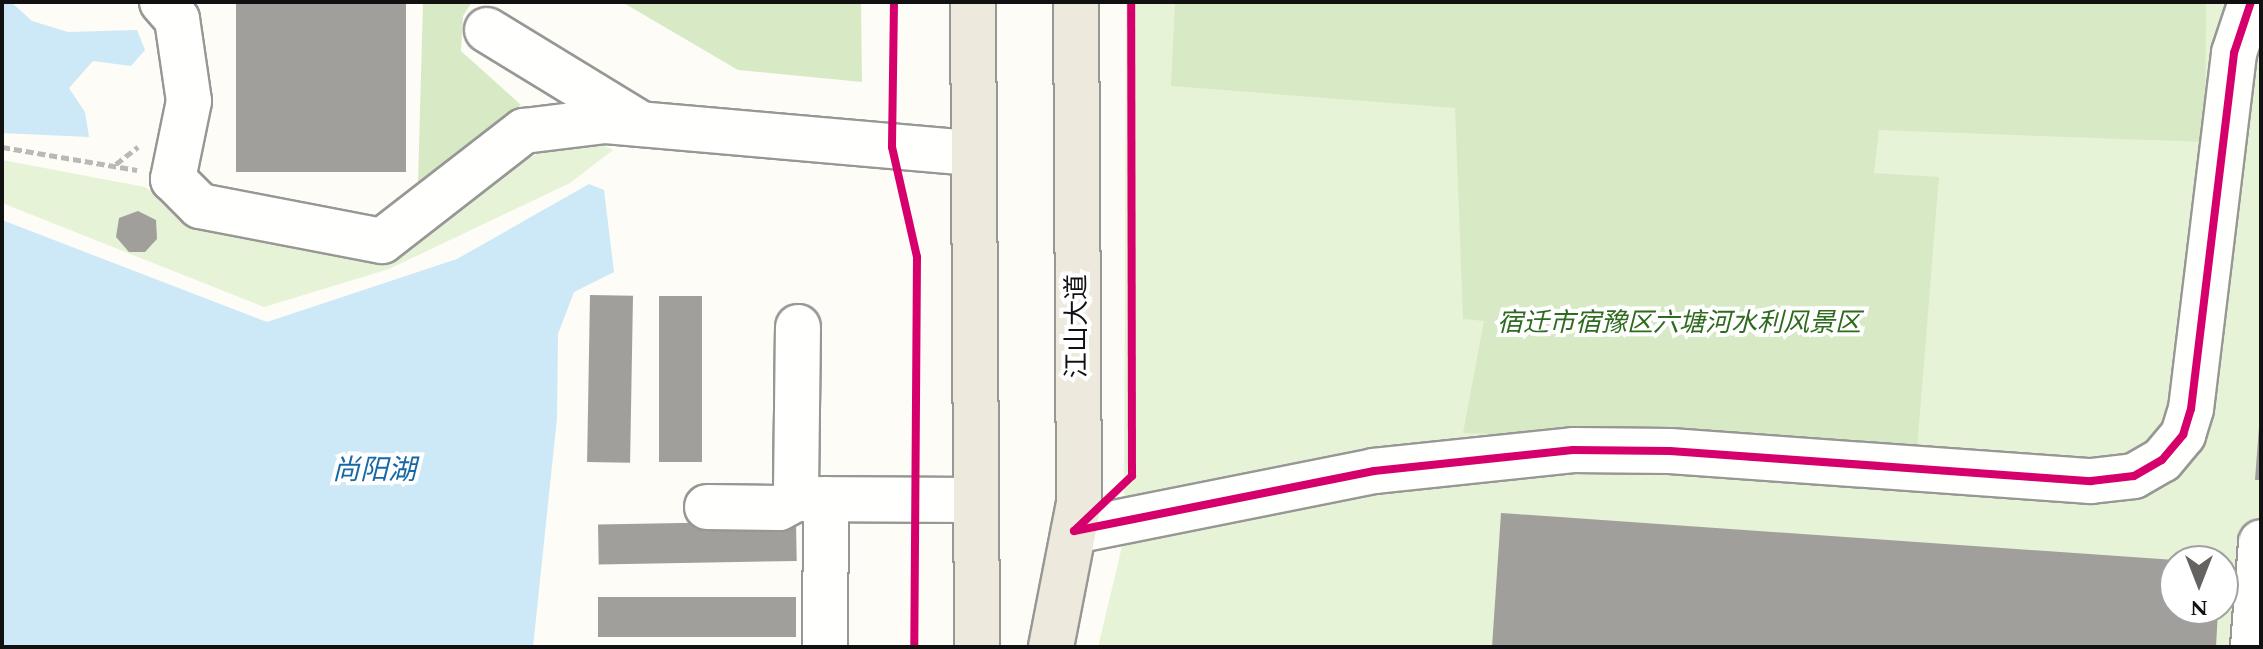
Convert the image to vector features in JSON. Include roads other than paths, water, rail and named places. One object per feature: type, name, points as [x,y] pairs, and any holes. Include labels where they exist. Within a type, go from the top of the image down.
[{"type":"main road","points":[[973,2],[973,500],[977,647]]},
{"type":"main road","name":"江山大道","points":[[1051,647],[1079,503],[1076,2]]},
{"type":"street","points":[[162,2],[177,19],[189,101],[173,179],[200,206],[382,241],[524,131],[605,121],[973,153]]},
{"type":"street","points":[[1074,531],[1374,471],[1530,452],[1670,451],[2091,481],[2134,476],[2162,460],[2183,435],[2191,409],[2234,53],[2251,2]]},
{"type":"street","points":[[487,30],[647,127]]},
{"type":"street","points":[[798,327],[825,647]]},
{"type":"street","points":[[707,507],[779,508],[811,499],[973,500]]},
{"type":"street","points":[[2253,647],[2261,542]]},
{"type":"water","points":[[2,2],[11,2],[32,21],[68,32],[137,30],[145,50],[131,66],[93,61],[69,88],[85,112],[89,137],[2,133]]},
{"type":"water","name":"尚阳湖","points":[[589,184],[604,190],[614,272],[574,292],[558,334],[557,418],[533,647],[2,647],[2,220],[267,322],[457,259]]},
{"type":"park label","name":"宿迁市宿豫区六塘河水利风景区","points":[[1679,324]]}]
